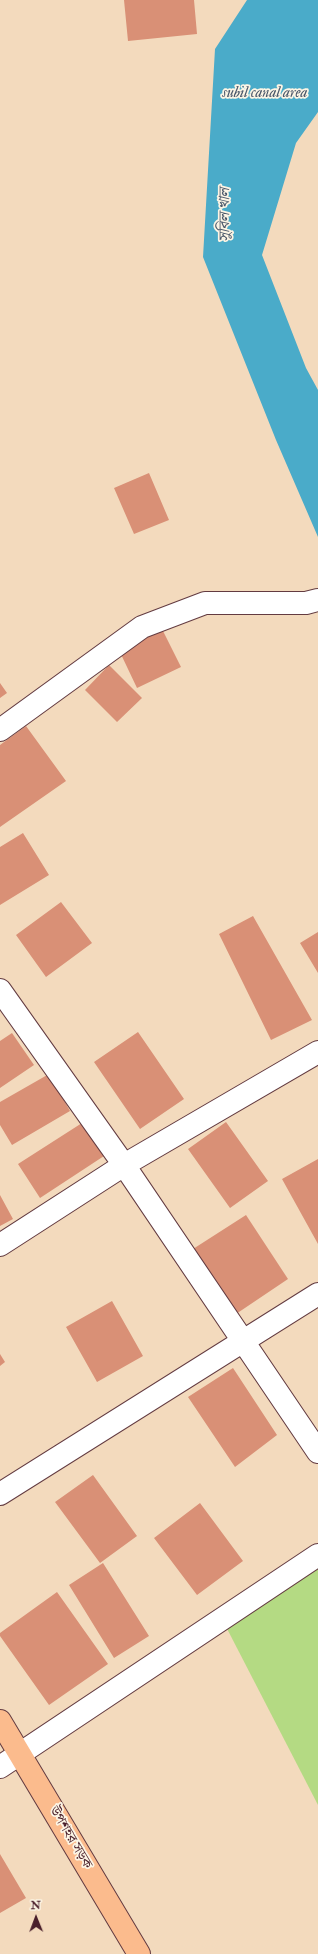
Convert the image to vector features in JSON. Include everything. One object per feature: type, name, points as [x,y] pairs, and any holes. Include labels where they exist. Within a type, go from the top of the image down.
[{"type":"main road","name":"উপশহর সড়ক","points":[[0,1721],[139,1954]]},
{"type":"street","points":[[0,730],[142,627],[205,603],[312,602]]},
{"type":"street","points":[[0,990],[124,1165],[318,1452]]},
{"type":"street","points":[[0,1245],[124,1165],[318,1052]]},
{"type":"street","points":[[0,1494],[318,1294]]},
{"type":"street","points":[[0,1767],[318,1555]]},
{"type":"green space","points":[[318,1555],[318,1805],[222,1619]]},
{"type":"water","name":"subil canal area","points":[[247,0],[318,0],[318,112],[296,143],[262,255],[306,368],[318,390],[318,537],[276,440],[203,257],[215,49]]},
{"type":"building","points":[[124,0],[194,0],[197,34],[128,41]]},
{"type":"building","points":[[149,473],[169,520],[134,534],[114,488]]},
{"type":"building","points":[[161,627],[181,667],[137,688],[118,648]]},
{"type":"building","points":[[109,665],[142,698],[117,722],[85,690]]},
{"type":"building","points":[[0,683],[7,693],[0,698]]},
{"type":"building","points":[[26,726],[66,781],[0,827],[0,745]]},
{"type":"building","points":[[23,833],[49,875],[0,905],[0,847]]},
{"type":"building","points":[[61,902],[92,943],[46,977],[16,935]]},
{"type":"building","points":[[253,916],[312,1020],[271,1040],[219,934]]},
{"type":"building","points":[[318,932],[318,973],[300,943]]},
{"type":"building","points":[[138,1032],[184,1099],[140,1129],[94,1062]]},
{"type":"building","points":[[12,1033],[34,1065],[0,1088],[0,1041]]},
{"type":"building","points":[[49,1074],[70,1111],[12,1145],[0,1125],[0,1102]]},
{"type":"building","points":[[226,1122],[268,1181],[230,1208],[188,1149]]},
{"type":"building","points":[[82,1123],[104,1156],[40,1198],[18,1164]]},
{"type":"building","points":[[318,1159],[318,1244],[282,1179]]},
{"type":"building","points":[[0,1195],[13,1219],[0,1226]]},
{"type":"building","points":[[246,1215],[288,1279],[236,1314],[193,1249]]},
{"type":"building","points":[[112,1301],[143,1356],[97,1382],[66,1327]]},
{"type":"building","points":[[0,1354],[5,1362],[0,1366]]},
{"type":"building","points":[[233,1368],[277,1435],[235,1467],[188,1397]]},
{"type":"building","points":[[93,1475],[137,1536],[100,1563],[55,1502]]},
{"type":"building","points":[[200,1503],[243,1561],[197,1595],[154,1538]]},
{"type":"building","points":[[103,1563],[149,1636],[114,1658],[69,1585]]},
{"type":"building","points":[[57,1592],[108,1664],[49,1705],[0,1636],[0,1633]]},
{"type":"building","points":[[0,1854],[26,1898],[0,1913]]},
{"type":"water label","name":"সুবিল খাল","points":[[226,215]]}]
